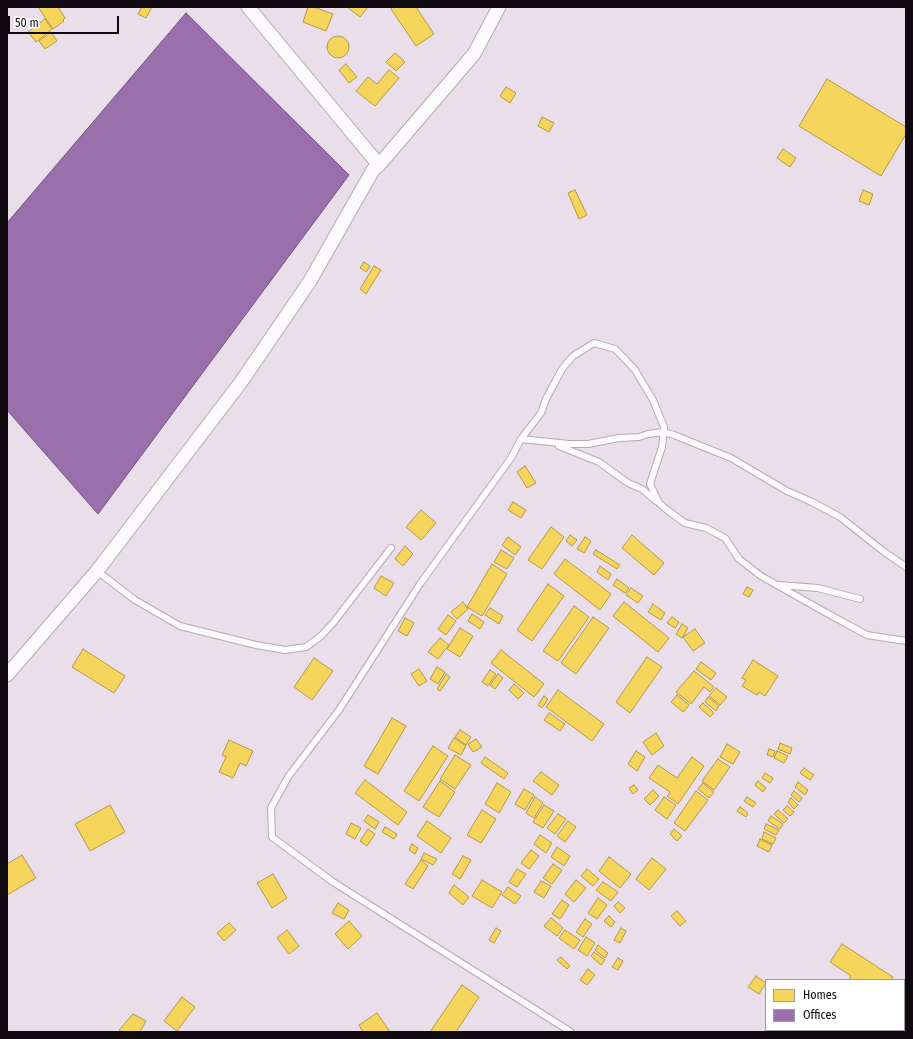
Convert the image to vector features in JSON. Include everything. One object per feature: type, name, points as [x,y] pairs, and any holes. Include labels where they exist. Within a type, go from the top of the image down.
[{"type":"street","points":[[248,7],[379,165]]},
{"type":"street","points":[[7,675],[98,571],[241,382],[310,281],[373,170],[379,165],[474,54],[499,7]]},
{"type":"lane","points":[[571,1032],[333,882],[272,837],[271,808],[288,777],[339,710],[420,584],[507,464],[521,439],[541,413],[546,399],[562,369],[573,356],[594,343],[615,349],[635,370],[653,400],[664,427],[662,447],[650,484],[659,503]]},
{"type":"lane","points":[[521,439],[554,443],[588,444],[663,432],[731,458],[787,491],[819,505],[840,517],[906,567]]},
{"type":"lane","points":[[554,443],[598,462],[628,483],[642,489],[666,510],[685,522],[706,528],[725,538],[740,559],[761,576],[867,635],[906,641]]},
{"type":"lane","points":[[98,571],[136,600],[180,626],[256,645],[285,650],[306,647],[321,636],[333,623],[391,548]]},
{"type":"lane","points":[[778,585],[818,588],[860,599]]},
{"type":"building: Homes","points":[[38,7],[58,7],[65,18],[63,20],[64,21],[53,29]]},
{"type":"building: Homes","points":[[142,7],[152,7],[146,18],[138,14]]},
{"type":"building: Homes","points":[[308,7],[314,7],[333,14],[326,31],[303,22]]},
{"type":"building: Homes","points":[[347,7],[368,7],[360,17]]},
{"type":"building: Homes","points":[[393,7],[416,7],[434,34],[416,46],[391,9]]},
{"type":"building: Homes","points":[[45,19],[52,29],[36,42],[28,32]]},
{"type":"building: Homes","points":[[51,32],[57,41],[45,49],[39,41]]},
{"type":"building: Homes","points":[[338,36],[346,39],[349,47],[346,55],[338,58],[330,55],[327,47],[330,39]]},
{"type":"building: Homes","points":[[395,53],[405,62],[396,71],[386,62]]},
{"type":"building: Homes","points":[[346,64],[357,77],[349,83],[339,70]]},
{"type":"building: Homes","points":[[389,70],[399,78],[375,106],[356,91],[368,77],[377,84]]},
{"type":"building: Homes","points":[[827,79],[906,127],[906,134],[881,176],[799,126]]},
{"type":"building: Homes","points":[[506,87],[516,93],[510,103],[500,96]]},
{"type":"building: Homes","points":[[144,89],[159,99],[138,130],[123,120]]},
{"type":"building: Homes","points":[[542,117],[554,123],[549,132],[538,126]]},
{"type":"building: Homes","points":[[115,133],[128,145],[105,172],[91,160]]},
{"type":"building: Homes","points":[[783,149],[796,158],[790,167],[777,158]]},
{"type":"building: Homes","points":[[82,175],[96,187],[76,212],[61,200],[69,190],[66,187],[69,183],[73,186]]},
{"type":"building: Homes","points":[[256,177],[273,187],[259,210],[243,201]]},
{"type":"building: Homes","points":[[112,187],[133,206],[117,225],[95,206]]},
{"type":"building: Homes","points":[[575,190],[587,215],[579,219],[568,193]]},
{"type":"building: Homes","points":[[863,190],[873,194],[869,205],[859,201]]},
{"type":"building: Homes","points":[[30,197],[44,201],[39,218],[25,214]]},
{"type":"building: Homes","points":[[232,217],[244,225],[226,254],[214,247]]},
{"type":"building: Homes","points":[[84,242],[99,254],[85,270],[71,258]]},
{"type":"building: Homes","points":[[198,246],[212,256],[199,275],[207,280],[198,293],[168,273],[175,262],[184,268]]},
{"type":"building: Homes","points":[[22,249],[33,257],[29,263],[52,279],[39,297],[7,274],[7,270]]},
{"type":"building: Homes","points":[[57,253],[85,283],[71,297],[42,267]]},
{"type":"building: Homes","points":[[364,262],[370,266],[366,272],[360,268]]},
{"type":"building: Homes","points":[[374,266],[381,270],[366,294],[360,289]]},
{"type":"building: Homes","points":[[176,281],[186,287],[180,297],[193,304],[178,329],[150,311],[164,288],[170,292]]},
{"type":"building: Homes","points":[[89,317],[140,356],[128,372],[77,334]]},
{"type":"building: Homes","points":[[24,340],[38,357],[8,383],[7,349],[10,352]]},
{"type":"building: Homes","points":[[60,368],[102,397],[88,418],[46,389]]},
{"type":"building: Homes","points":[[136,382],[148,390],[143,398],[166,410],[158,423],[150,417],[152,414],[126,398]]},
{"type":"building: Homes","points":[[127,400],[142,412],[132,425],[117,413]]},
{"type":"building: Homes","points":[[63,430],[77,444],[63,458],[49,444]]},
{"type":"building: Homes","points":[[109,464],[121,471],[110,488],[99,481]]},
{"type":"building: Homes","points":[[525,466],[536,483],[527,488],[517,472]]},
{"type":"building: Homes","points":[[97,482],[107,489],[97,504],[87,497]]},
{"type":"building: Homes","points":[[513,502],[526,510],[521,518],[508,510]]},
{"type":"building: Homes","points":[[421,510],[436,523],[421,540],[406,527]]},
{"type":"building: Homes","points":[[551,527],[564,537],[542,569],[528,560]]},
{"type":"building: Homes","points":[[570,535],[577,540],[572,546],[566,541]]},
{"type":"building: Homes","points":[[632,535],[664,563],[654,575],[622,548]]},
{"type":"building: Homes","points":[[508,537],[521,547],[515,555],[502,545]]},
{"type":"building: Homes","points":[[585,537],[591,541],[584,553],[577,549]]},
{"type":"building: Homes","points":[[405,546],[413,554],[403,566],[395,559]]},
{"type":"building: Homes","points":[[501,550],[514,558],[507,569],[494,562]]},
{"type":"building: Homes","points":[[596,550],[620,565],[617,569],[593,554]]},
{"type":"building: Homes","points":[[565,559],[611,594],[600,610],[554,574]]},
{"type":"building: Homes","points":[[492,564],[507,574],[482,616],[467,607]]},
{"type":"building: Homes","points":[[600,566],[611,574],[608,580],[597,572]]},
{"type":"building: Homes","points":[[381,576],[394,583],[386,596],[374,588]]},
{"type":"building: Homes","points":[[617,579],[629,588],[625,593],[613,585]]},
{"type":"building: Homes","points":[[548,584],[564,596],[532,641],[517,630]]},
{"type":"building: Homes","points":[[747,587],[753,590],[749,597],[743,594]]},
{"type":"building: Homes","points":[[631,588],[643,596],[638,603],[626,595]]},
{"type":"building: Homes","points":[[463,602],[468,609],[457,619],[451,612]]},
{"type":"building: Homes","points":[[624,602],[669,638],[658,652],[613,616]]},
{"type":"building: Homes","points":[[653,604],[665,613],[661,620],[648,612]]},
{"type":"building: Homes","points":[[574,606],[589,617],[558,661],[543,651]]},
{"type":"building: Homes","points":[[490,608],[503,616],[499,624],[485,615]]},
{"type":"building: Homes","points":[[472,614],[484,622],[480,629],[468,621]]},
{"type":"building: Homes","points":[[448,615],[456,621],[446,635],[438,629]]},
{"type":"building: Homes","points":[[593,617],[609,628],[576,674],[561,663]]},
{"type":"building: Homes","points":[[672,617],[679,622],[675,628],[667,623]]},
{"type":"building: Homes","points":[[405,618],[414,623],[407,636],[398,631]]},
{"type":"building: Homes","points":[[682,624],[688,628],[682,638],[676,634]]},
{"type":"building: Homes","points":[[460,628],[473,636],[460,657],[447,649]]},
{"type":"building: Homes","points":[[695,629],[705,643],[693,651],[683,637]]},
{"type":"building: Homes","points":[[440,638],[449,645],[438,659],[428,652]]},
{"type":"building: Homes","points":[[83,649],[125,676],[114,693],[72,667]]},
{"type":"building: Homes","points":[[501,650],[544,684],[534,697],[491,663]]},
{"type":"building: Homes","points":[[647,657],[662,667],[630,713],[616,702]]},
{"type":"building: Homes","points":[[314,658],[333,671],[312,700],[294,687]]},
{"type":"building: Homes","points":[[753,660],[778,676],[765,696],[759,692],[757,695],[742,686],[746,680],[742,678]]},
{"type":"building: Homes","points":[[701,662],[716,673],[711,680],[696,669]]},
{"type":"building: Homes","points":[[437,667],[445,672],[438,684],[430,679]]},
{"type":"building: Homes","points":[[419,669],[427,681],[419,686],[411,674]]},
{"type":"building: Homes","points":[[490,670],[496,674],[488,686],[482,682]]},
{"type":"building: Homes","points":[[694,671],[714,687],[710,692],[704,687],[691,704],[676,692]]},
{"type":"building: Homes","points":[[446,674],[450,677],[440,691],[437,689]]},
{"type":"building: Homes","points":[[498,674],[503,678],[495,689],[490,685]]},
{"type":"building: Homes","points":[[514,684],[524,693],[518,699],[509,690]]},
{"type":"building: Homes","points":[[716,688],[727,697],[720,705],[709,696]]},
{"type":"building: Homes","points":[[558,690],[604,724],[592,741],[546,707]]},
{"type":"building: Homes","points":[[677,695],[689,705],[683,712],[671,702]]},
{"type":"building: Homes","points":[[544,696],[548,699],[542,708],[538,705]]},
{"type":"building: Homes","points":[[708,697],[719,706],[716,711],[705,702]]},
{"type":"building: Homes","points":[[703,703],[714,713],[710,717],[699,707]]},
{"type":"building: Homes","points":[[549,713],[565,724],[560,731],[544,720]]},
{"type":"building: Homes","points":[[392,718],[406,726],[378,774],[364,766]]},
{"type":"building: Homes","points":[[460,730],[471,737],[466,745],[455,737]]},
{"type":"building: Homes","points":[[656,733],[664,746],[652,755],[643,742]]},
{"type":"building: Homes","points":[[454,738],[466,746],[461,755],[448,748]]},
{"type":"building: Homes","points":[[476,739],[482,747],[473,752],[468,744]]},
{"type":"building: Homes","points":[[229,740],[253,751],[246,766],[240,763],[233,778],[219,772],[226,757],[222,755]]},
{"type":"building: Homes","points":[[780,743],[792,748],[790,754],[778,749]]},
{"type":"building: Homes","points":[[727,744],[740,752],[733,764],[720,757]]},
{"type":"building: Homes","points":[[433,746],[448,756],[419,801],[404,791]]},
{"type":"building: Homes","points":[[769,749],[775,751],[773,757],[767,755]]},
{"type":"building: Homes","points":[[636,751],[645,757],[637,771],[628,764]]},
{"type":"building: Homes","points":[[777,751],[788,756],[784,763],[774,758]]},
{"type":"building: Homes","points":[[455,755],[471,765],[455,789],[440,779]]},
{"type":"building: Homes","points":[[485,757],[508,773],[504,779],[481,763]]},
{"type":"building: Homes","points":[[692,757],[704,766],[678,804],[667,796],[670,792],[649,778],[658,765],[677,778]]},
{"type":"building: Homes","points":[[718,759],[730,767],[714,790],[702,781]]},
{"type":"building: Homes","points":[[804,768],[814,775],[810,780],[800,773]]},
{"type":"building: Homes","points":[[541,772],[559,785],[552,795],[533,781]]},
{"type":"building: Homes","points":[[765,773],[773,778],[770,783],[762,778]]},
{"type":"building: Homes","points":[[365,780],[407,812],[398,825],[355,793]]},
{"type":"building: Homes","points":[[440,781],[455,792],[439,817],[423,807]]},
{"type":"building: Homes","points":[[758,781],[766,788],[763,792],[755,785]]},
{"type":"building: Homes","points":[[798,782],[808,790],[805,795],[795,787]]},
{"type":"building: Homes","points":[[497,783],[511,792],[499,813],[485,804]]},
{"type":"building: Homes","points":[[703,783],[714,792],[709,798],[698,789]]},
{"type":"building: Homes","points":[[634,785],[638,790],[633,794],[629,788]]},
{"type":"building: Homes","points":[[524,789],[534,795],[525,810],[515,804]]},
{"type":"building: Homes","points":[[653,790],[659,796],[650,805],[644,799]]},
{"type":"building: Homes","points":[[696,791],[708,800],[685,831],[674,823]]},
{"type":"building: Homes","points":[[794,791],[802,798],[799,802],[791,795]]},
{"type":"building: Homes","points":[[535,797],[543,803],[534,818],[526,813]]},
{"type":"building: Homes","points":[[664,797],[676,805],[667,819],[655,810]]},
{"type":"building: Homes","points":[[747,797],[756,803],[753,807],[744,801]]},
{"type":"building: Homes","points":[[791,798],[798,805],[794,809],[788,802]]},
{"type":"building: Homes","points":[[110,805],[125,832],[90,851],[75,824]]},
{"type":"building: Homes","points":[[544,805],[554,811],[543,828],[533,822]]},
{"type":"building: Homes","points":[[787,806],[794,812],[790,816],[783,810]]},
{"type":"building: Homes","points":[[740,807],[748,813],[746,817],[737,811]]},
{"type":"building: Homes","points":[[482,810],[496,819],[481,843],[467,835]]},
{"type":"building: Homes","points":[[778,810],[788,819],[784,823],[774,814]]},
{"type":"building: Homes","points":[[558,814],[566,819],[555,834],[547,828]]},
{"type":"building: Homes","points":[[368,815],[379,822],[375,829],[364,821]]},
{"type":"building: Homes","points":[[771,816],[783,824],[780,829],[768,821]]},
{"type":"building: Homes","points":[[427,821],[451,838],[441,853],[417,836]]},
{"type":"building: Homes","points":[[568,821],[576,827],[565,842],[557,836]]},
{"type":"building: Homes","points":[[351,823],[361,828],[355,839],[346,834]]},
{"type":"building: Homes","points":[[766,824],[779,830],[776,835],[764,829]]},
{"type":"building: Homes","points":[[385,827],[397,834],[394,839],[382,832]]},
{"type":"building: Homes","points":[[368,829],[375,834],[367,846],[360,841]]},
{"type":"building: Homes","points":[[674,829],[682,836],[677,841],[670,834]]},
{"type":"building: Homes","points":[[764,832],[776,838],[773,844],[762,839]]},
{"type":"building: Homes","points":[[540,835],[552,843],[546,853],[534,844]]},
{"type":"building: Homes","points":[[760,839],[772,845],[769,852],[757,846]]},
{"type":"building: Homes","points":[[412,844],[418,848],[415,854],[409,850]]},
{"type":"building: Homes","points":[[557,847],[570,856],[564,866],[551,857]]},
{"type":"building: Homes","points":[[531,850],[539,856],[529,869],[521,863]]},
{"type":"building: Homes","points":[[424,853],[437,859],[433,865],[421,859]]},
{"type":"building: Homes","points":[[22,855],[36,878],[7,895],[7,864]]},
{"type":"building: Homes","points":[[463,856],[471,860],[460,879],[452,874]]},
{"type":"building: Homes","points":[[609,857],[631,874],[620,888],[599,871]]},
{"type":"building: Homes","points":[[652,858],[666,869],[649,890],[636,879]]},
{"type":"building: Homes","points":[[421,860],[428,866],[413,889],[405,884]]},
{"type":"building: Homes","points":[[553,864],[562,870],[552,884],[543,878]]},
{"type":"building: Homes","points":[[517,869],[526,874],[517,887],[509,882]]},
{"type":"building: Homes","points":[[587,869],[599,879],[593,886],[581,876]]},
{"type":"building: Homes","points":[[273,874],[287,898],[272,908],[257,883]]},
{"type":"building: Homes","points":[[482,880],[502,892],[492,908],[472,896]]},
{"type":"building: Homes","points":[[576,880],[586,888],[574,902],[565,894]]},
{"type":"building: Homes","points":[[541,881],[551,886],[544,898],[534,892]]},
{"type":"building: Homes","points":[[603,882],[618,892],[611,901],[596,890]]},
{"type":"building: Homes","points":[[454,885],[469,897],[463,905],[449,893]]},
{"type":"building: Homes","points":[[508,887],[521,896],[515,904],[502,895]]},
{"type":"building: Homes","points":[[598,898],[607,905],[597,919],[588,913]]},
{"type":"building: Homes","points":[[562,900],[569,905],[560,919],[552,914]]},
{"type":"building: Homes","points":[[618,902],[625,908],[620,913],[614,906]]},
{"type":"building: Homes","points":[[338,903],[349,910],[344,919],[332,913]]},
{"type":"building: Homes","points":[[677,911],[686,921],[680,926],[671,916]]},
{"type":"building: Homes","points":[[609,916],[615,922],[611,927],[604,921]]},
{"type":"building: Homes","points":[[551,918],[563,928],[557,936],[544,926]]},
{"type":"building: Homes","points":[[585,919],[592,924],[583,937],[576,932]]},
{"type":"building: Homes","points":[[349,921],[362,936],[348,949],[335,934]]},
{"type":"building: Homes","points":[[229,923],[236,930],[224,941],[217,933]]},
{"type":"building: Homes","points":[[496,928],[501,931],[494,943],[489,940]]},
{"type":"building: Homes","points":[[621,928],[626,931],[620,943],[614,940]]},
{"type":"building: Homes","points":[[287,930],[299,946],[289,954],[277,938]]},
{"type":"building: Homes","points":[[565,930],[580,940],[574,949],[559,938]]},
{"type":"building: Homes","points":[[586,937],[595,943],[587,956],[578,950]]},
{"type":"building: Homes","points":[[842,944],[893,977],[892,979],[850,979],[851,976],[830,962]]},
{"type":"building: Homes","points":[[598,945],[608,953],[605,958],[595,950]]},
{"type":"building: Homes","points":[[594,952],[605,960],[601,965],[591,956]]},
{"type":"building: Homes","points":[[561,957],[570,966],[567,969],[557,960]]},
{"type":"building: Homes","points":[[618,958],[623,961],[618,970],[612,967]]},
{"type":"building: Homes","points":[[588,969],[595,975],[587,985],[580,980]]},
{"type":"building: Homes","points":[[756,976],[765,982],[759,994],[748,987]]},
{"type":"building: Homes","points":[[462,985],[479,997],[456,1032],[430,1032]]},
{"type":"building: Homes","points":[[182,997],[195,1007],[177,1031],[164,1021]]},
{"type":"building: Homes","points":[[377,1013],[390,1032],[363,1032],[359,1025]]},
{"type":"building: Homes","points":[[133,1014],[146,1021],[140,1032],[122,1032],[119,1030]]},
{"type":"building: Offices","points":[[186,13],[349,175],[98,514],[7,410],[7,223]]}]
